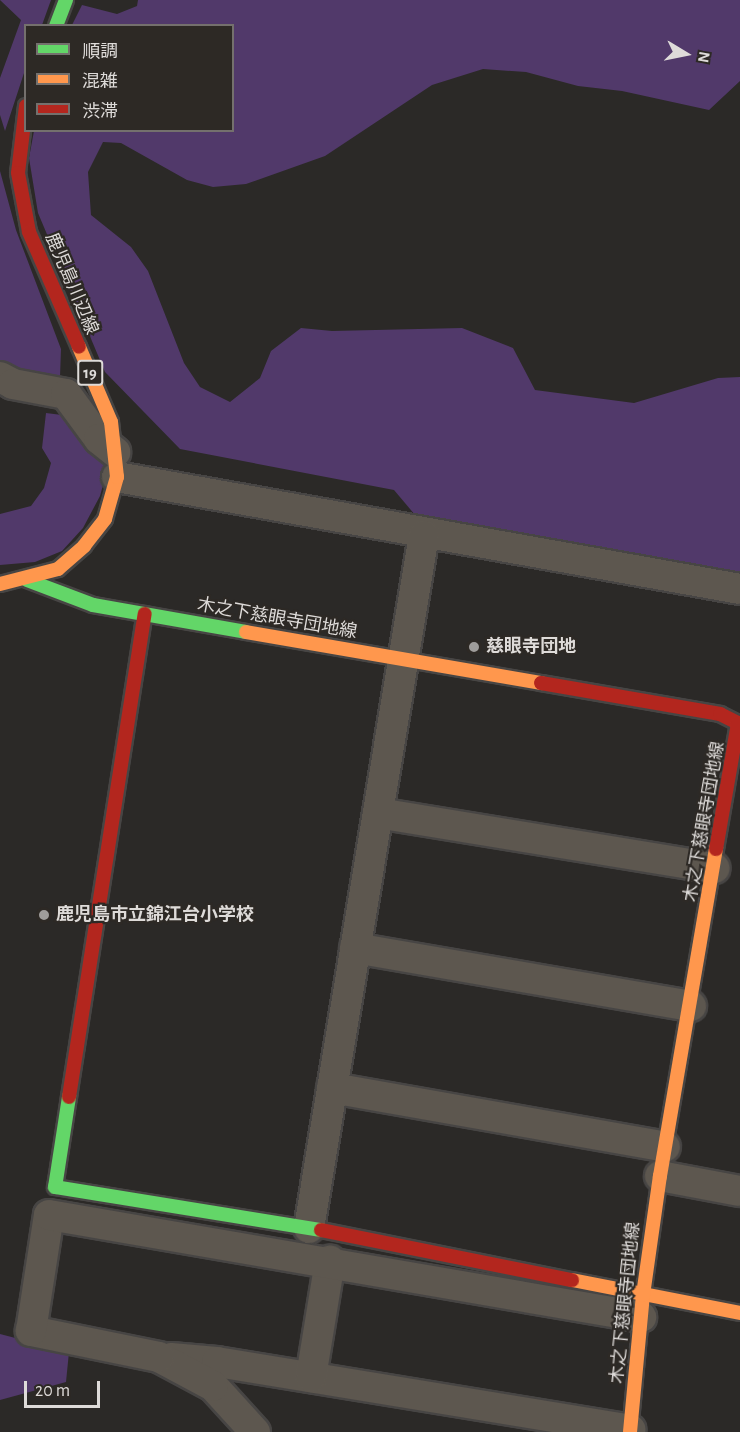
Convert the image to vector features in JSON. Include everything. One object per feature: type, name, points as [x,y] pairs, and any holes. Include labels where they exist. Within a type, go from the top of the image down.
[{"type":"street","points":[[57,24],[66,0]]},
{"type":"street","name":"鹿児島川辺線","points":[[0,584],[27,580],[58,569],[84,546],[105,519],[116,464],[111,422],[29,232],[18,173],[24,123]]},
{"type":"street","points":[[0,377],[13,384],[66,394],[116,464],[424,535],[740,590]]},
{"type":"street","points":[[309,1228],[424,535]]},
{"type":"street","name":"木之下慈眼寺団地線","points":[[27,580],[93,605],[720,714],[739,721],[660,1176],[642,1306],[630,1431]]},
{"type":"street","points":[[145,614],[55,1187],[309,1228],[642,1306]]},
{"type":"street","points":[[378,813],[715,868]]},
{"type":"street","points":[[355,948],[691,1006]]},
{"type":"street","points":[[332,1088],[665,1147]]},
{"type":"street","points":[[660,1176],[740,1191]]},
{"type":"street","points":[[630,1431],[311,1377],[159,1357],[31,1331],[49,1215],[330,1261],[642,1306],[740,1313]]},
{"type":"street","points":[[311,1377],[330,1261]]},
{"type":"street","points":[[159,1357],[213,1386],[255,1432]]},
{"type":"shaded area","points":[[0,0],[51,0],[42,24],[24,24],[24,73],[5,131],[0,115],[0,78],[21,20]]},
{"type":"shaded area","points":[[138,0],[740,0],[740,81],[709,110],[622,91],[578,86],[526,72],[483,69],[432,85],[325,156],[246,184],[213,187],[187,180],[121,143],[103,142],[88,172],[91,215],[131,247],[148,271],[184,363],[200,387],[230,402],[260,378],[271,351],[301,328],[332,331],[462,328],[513,348],[535,390],[634,403],[718,378],[740,377],[740,578],[421,522],[394,490],[180,449],[105,372],[38,213],[29,158],[34,132],[234,132],[234,24],[72,24],[82,5],[117,14],[137,6]]},
{"type":"shaded area","points":[[0,171],[16,230],[61,349],[60,377],[17,378],[0,369]]},
{"type":"shaded area","points":[[46,413],[70,416],[109,463],[100,496],[83,528],[62,551],[35,562],[0,565],[0,514],[31,506],[44,488],[51,463],[42,448]]},
{"type":"shaded area","points":[[0,1334],[69,1352],[66,1382],[0,1400]]},
{"type":"traffic: fast","points":[[57,24],[66,0]]},
{"type":"traffic: fast","points":[[27,580],[93,605],[246,632]]},
{"type":"traffic: fast","points":[[69,1097],[55,1187],[321,1230]]},
{"type":"traffic: slow","points":[[0,584],[58,569],[84,546],[105,519],[117,477],[111,422],[79,347]]},
{"type":"traffic: slow","points":[[246,632],[541,683]]},
{"type":"traffic: slow","points":[[630,1432],[643,1295],[660,1176],[716,849]]},
{"type":"traffic: slow","points":[[572,1280],[740,1313]]},
{"type":"traffic: jam","points":[[24,123],[18,173],[29,232],[79,347]]},
{"type":"traffic: jam","points":[[69,1097],[145,614]]},
{"type":"traffic: jam","points":[[541,683],[720,714],[738,723],[716,849]]},
{"type":"traffic: jam","points":[[321,1230],[572,1280]]},
{"type":"place","name":"慈眼寺団地","points":[[474,647]]},
{"type":"place","name":"鹿児島市立錦江台小学校","points":[[44,915]]}]
